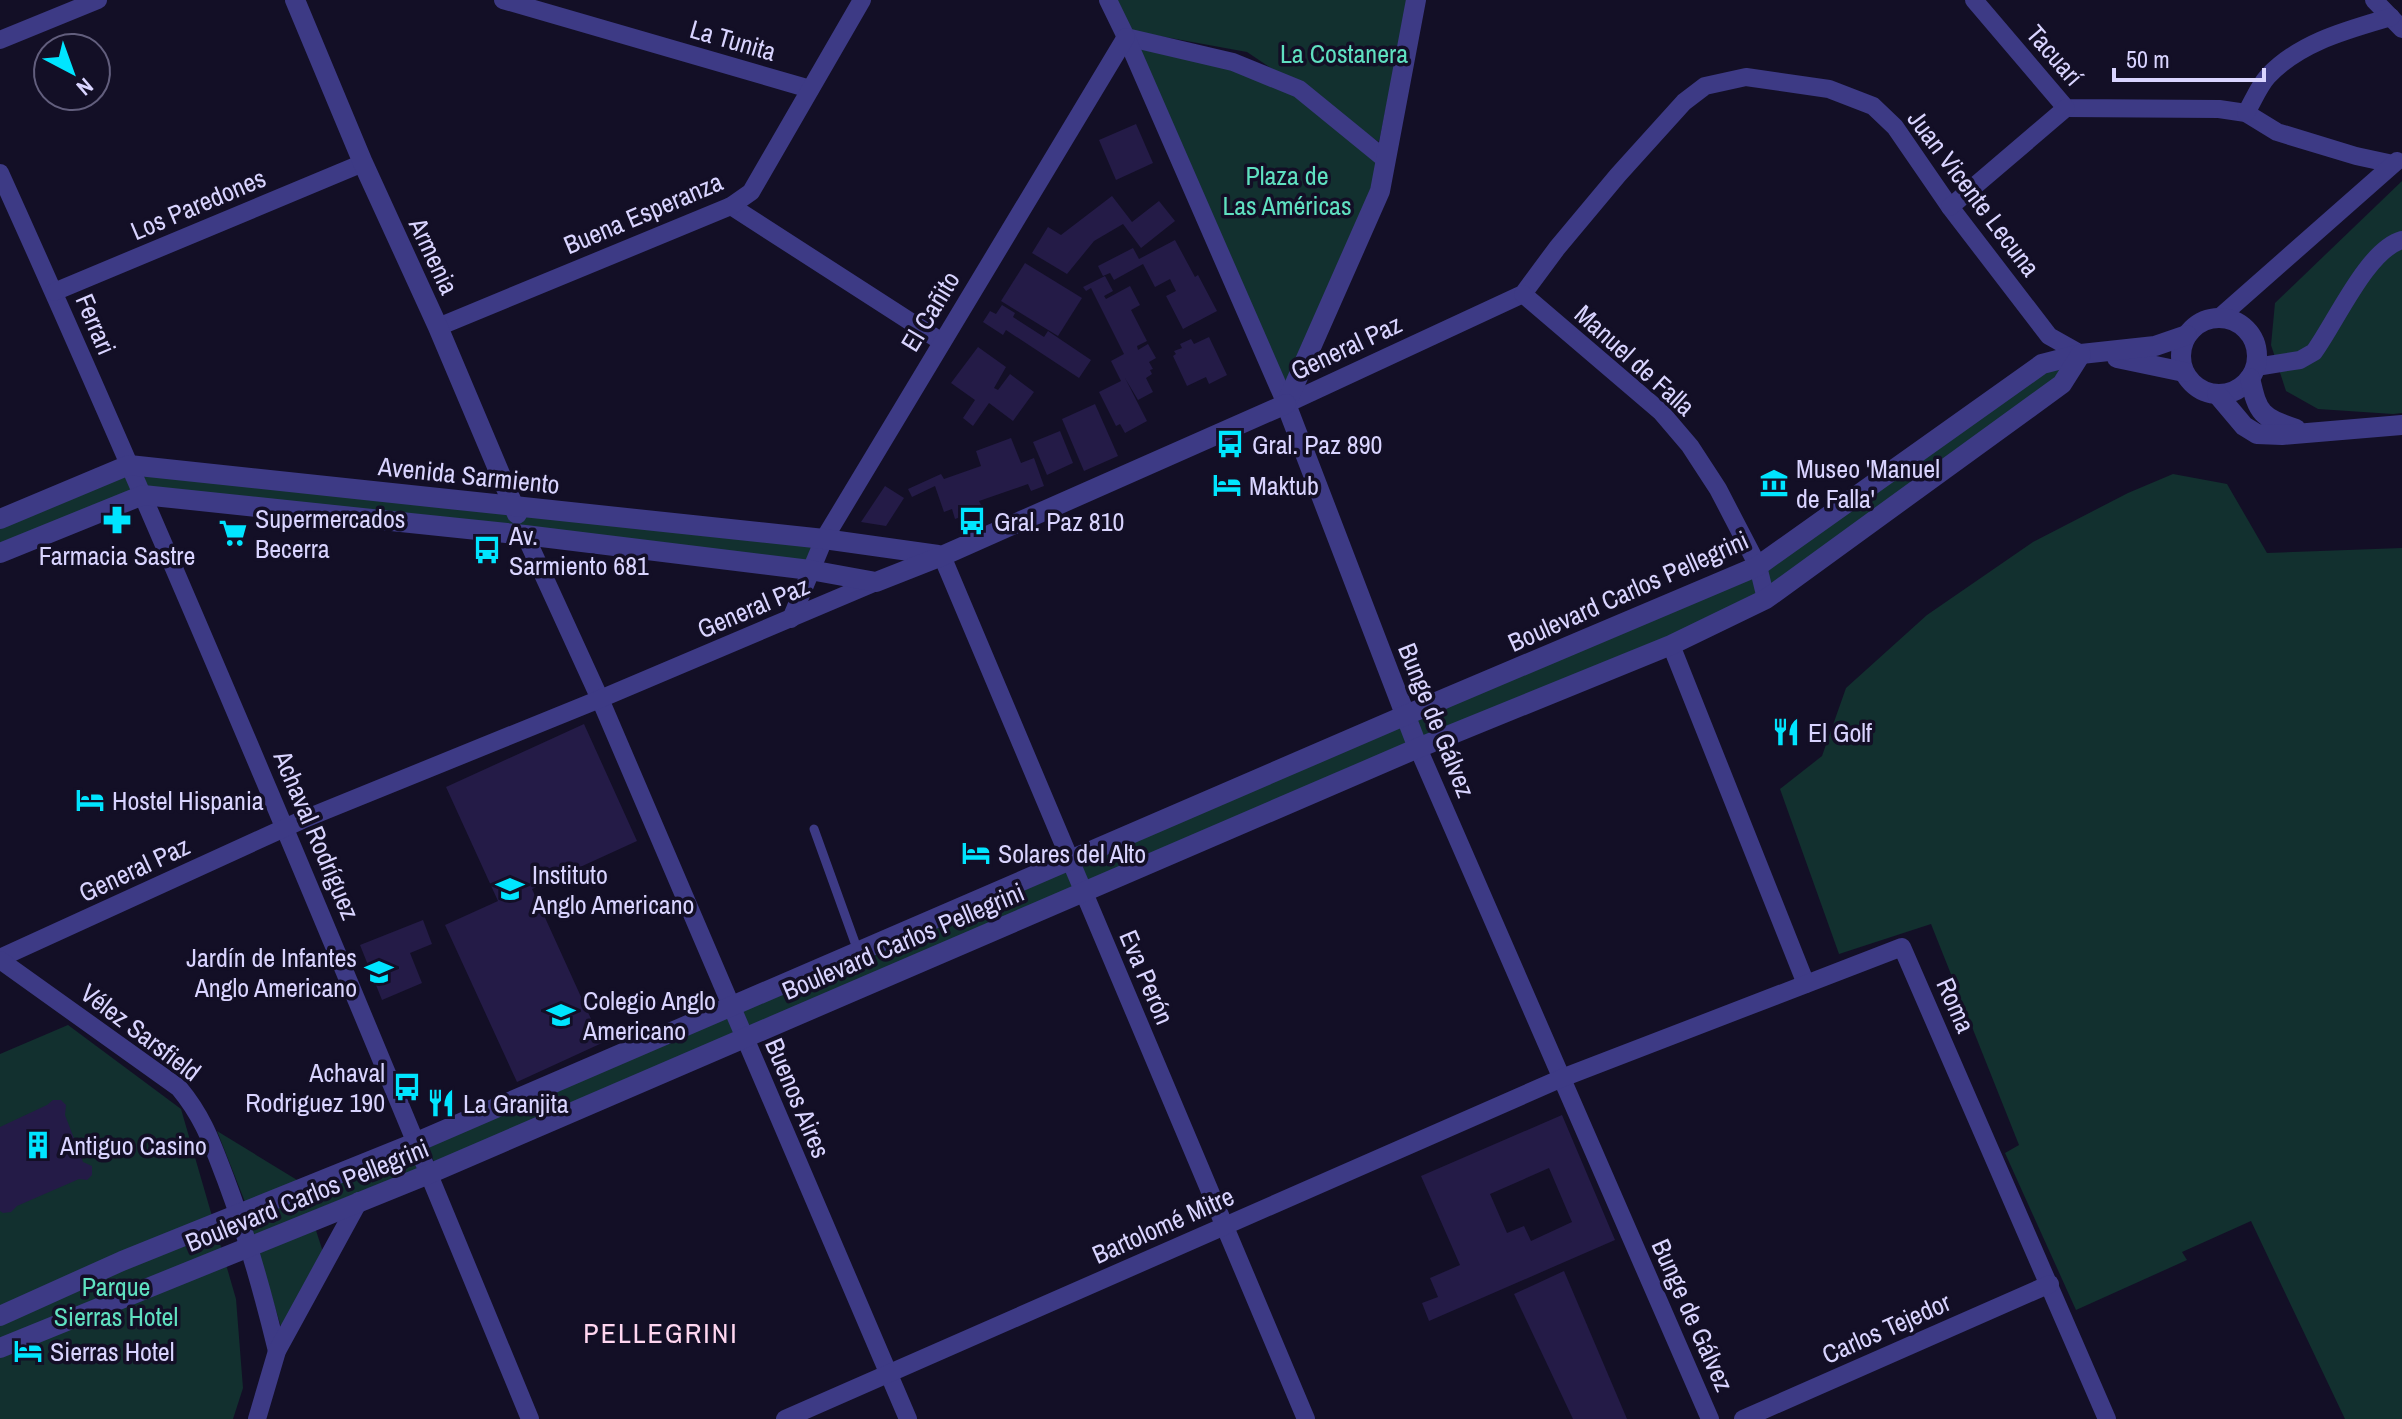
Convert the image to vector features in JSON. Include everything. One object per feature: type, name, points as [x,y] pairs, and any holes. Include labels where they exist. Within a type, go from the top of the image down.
[{"type":"street","points":[[0,40],[98,0]]},
{"type":"street","name":"Armenia","points":[[295,0],[525,535]]},
{"type":"street","name":"La Tunita","points":[[503,0],[810,89]]},
{"type":"street","name":"Buena Esperanza","points":[[438,327],[731,206],[751,192],[862,0]]},
{"type":"street","name":"Bunge de Gálvez","points":[[1108,0],[1286,404],[1418,748],[1710,1419]]},
{"type":"street","points":[[1286,404],[1380,191],[1416,0]]},
{"type":"street","name":"Tacuarí","points":[[1974,0],[2066,108],[2219,109],[2246,113],[2277,132],[2356,156],[2397,160]]},
{"type":"street","points":[[2374,0],[2396,23]]},
{"type":"street","points":[[2246,113],[2266,78],[2293,54],[2330,37],[2396,23]]},
{"type":"street","points":[[1126,37],[1233,62],[1299,89],[1386,160]]},
{"type":"street","name":"El Cañito","points":[[791,619],[824,539],[1126,37]]},
{"type":"street","name":"Juan Vicente Lecuna","points":[[1523,294],[1618,175],[1684,102],[1705,86],[1746,77],[1829,89],[1873,106],[1895,127],[1950,207],[2049,336],[2081,354]]},
{"type":"street","points":[[1950,207],[2066,108]]},
{"type":"street","points":[[2397,160],[2220,317],[2198,323],[2187,335],[2181,351],[2184,372],[2195,386],[2217,394],[2229,393],[2253,372],[2300,360],[2314,352],[2370,262],[2402,240]]},
{"type":"street","name":"Los Paredones","points":[[54,292],[363,163]]},
{"type":"street","name":"Ferrari","points":[[0,173],[143,495]]},
{"type":"street","points":[[731,206],[942,342]]},
{"type":"street","name":"General Paz","points":[[0,959],[287,827],[942,556],[1286,404],[1523,294]]},
{"type":"street","name":"Manuel de Falla","points":[[1523,294],[1661,412],[1680,435],[1718,489],[1758,566],[1766,599]]},
{"type":"street","points":[[2220,317],[2235,321],[2250,333],[2257,355],[2253,372],[2257,408],[2274,421],[2307,433]]},
{"type":"street","points":[[2081,354],[2138,349],[2187,335]]},
{"type":"street","points":[[2081,354],[2131,360],[2184,372]]},
{"type":"street","name":"Boulevard Carlos Pellegrini","points":[[0,1316],[122,1261],[417,1142],[1758,566],[2042,364],[2081,354]]},
{"type":"street","name":"Boulevard Carlos Pellegrini","points":[[0,1348],[429,1174],[1418,748],[1671,645],[1766,599],[2062,384],[2081,354]]},
{"type":"street","points":[[2217,394],[2244,426],[2257,434],[2402,425]]},
{"type":"street","name":"Avenida Sarmiento","points":[[0,519],[129,465],[824,539],[942,556]]},
{"type":"street","name":"Avenida Sarmiento","points":[[0,553],[143,495],[525,535],[810,570],[876,582]]},
{"type":"street","name":"Achaval Rodríguez","points":[[143,495],[287,827],[530,1419]]},
{"type":"street","name":"Buenos Aires","points":[[525,535],[600,699],[908,1419]]},
{"type":"street","name":"Eva Perón","points":[[942,556],[1306,1419]]},
{"type":"street","points":[[1671,645],[1806,984]]},
{"type":"street","name":"Roma","points":[[1562,1078],[1902,947],[2107,1419]]},
{"type":"street","name":"Vélez Sarsfield","points":[[0,959],[179,1088],[204,1123],[250,1248],[277,1351]]},
{"type":"street","name":"Bartolomé Mitre","points":[[785,1419],[1562,1078]]},
{"type":"street","points":[[257,1419],[277,1351],[359,1201]]},
{"type":"street","name":"Carlos Tejedor","points":[[1743,1419],[2050,1284]]},
{"type":"lane","points":[[814,829],[858,951]]},
{"type":"lane","points":[[0,1305],[45,1295]]},
{"type":"green space","name":"Plaza de Las Américas","points":[[1107,0],[1408,0],[1379,142],[1302,89],[1386,160],[1286,404],[1126,37],[1299,87],[1247,52],[1132,31]]},
{"type":"green space","points":[[2402,181],[2402,413],[2318,409],[2286,391],[2271,345],[2275,303]]},
{"type":"green space","points":[[2081,354],[2062,384],[1766,599],[744,1037],[731,1005],[1758,566],[2042,364]]},
{"type":"green space","points":[[129,465],[824,539],[810,570],[144,496],[0,553],[0,519]]},
{"type":"green space","points":[[2173,474],[2227,484],[2267,553],[2402,548],[2402,1419],[2345,1419],[2251,1221],[2182,1252],[2187,1260],[2076,1310],[2005,1153],[2019,1145],[1931,924],[1839,954],[1780,789],[1822,756],[1846,688],[1927,615],[2033,542],[2128,493]]},
{"type":"green space","points":[[730,1006],[741,1039],[436,1168],[427,1142]]},
{"type":"green space","name":"Parque Sierras Hotel","points":[[68,1025],[181,1109],[236,1299],[243,1388],[233,1419],[0,1419],[0,1054]]},
{"type":"green space","points":[[217,1131],[302,1183],[247,1207]]},
{"type":"green space","points":[[409,1148],[417,1169],[310,1212],[323,1252],[282,1330],[247,1216]]},
{"type":"building","points":[[1136,124],[1153,163],[1116,180],[1099,140]]},
{"type":"building","points":[[1112,196],[1132,222],[1159,201],[1175,221],[1141,248],[1123,224],[1094,241],[1067,274],[1032,253],[1048,227],[1061,235]]},
{"type":"building","points":[[1175,240],[1217,311],[1183,329],[1166,296],[1176,291],[1170,279],[1155,287],[1143,264],[1114,280],[1110,273],[1103,276],[1098,266],[1133,248],[1139,259]]},
{"type":"building","points":[[1025,263],[1082,298],[1058,336],[1001,301]]},
{"type":"building","points":[[1105,276],[1113,291],[1104,296],[1106,299],[1130,286],[1140,305],[1131,310],[1147,341],[1137,346],[1138,350],[1148,344],[1156,358],[1149,362],[1153,369],[1146,378],[1153,392],[1138,400],[1125,378],[1147,421],[1125,433],[1120,424],[1116,426],[1099,392],[1121,381],[1111,361],[1124,354],[1091,288],[1086,291],[1083,287]]},
{"type":"building","points":[[1002,305],[1015,313],[1013,317],[1044,337],[1048,331],[1091,360],[1079,378],[1006,330],[1003,335],[983,322],[990,311],[996,314]]},
{"type":"building","points":[[1209,337],[1227,375],[1209,384],[1206,377],[1187,386],[1173,356],[1176,354],[1174,351],[1191,339],[1194,344]]},
{"type":"building","points":[[978,347],[1006,367],[994,388],[998,390],[1010,374],[1034,392],[1013,421],[989,403],[973,426],[963,418],[975,400],[951,383]]},
{"type":"building","points":[[1095,404],[1118,456],[1084,471],[1062,419]]},
{"type":"building","points":[[1060,431],[1073,463],[1047,475],[1033,442]]},
{"type":"building","points":[[1011,438],[1021,463],[1034,458],[1044,486],[1031,491],[1028,484],[979,501],[981,505],[968,510],[969,514],[955,519],[952,509],[944,512],[935,486],[912,497],[908,489],[941,474],[944,479],[981,466],[976,451]]},
{"type":"building","points":[[885,486],[904,498],[886,526],[861,522]]},
{"type":"building","points":[[584,724],[637,841],[532,889],[602,1043],[517,1082],[445,925],[498,901],[446,787]]},
{"type":"building","points":[[423,920],[432,944],[410,953],[422,983],[382,1000],[360,945]]},
{"type":"building","name":"Antiguo Casino","points":[[53,1100],[61,1100],[66,1105],[65,1115],[83,1162],[92,1166],[92,1175],[87,1180],[79,1179],[3,1213],[0,1211],[0,1127]]},
{"type":"building","points":[[1562,1115],[1615,1240],[1429,1321],[1422,1303],[1438,1297],[1430,1278],[1460,1265],[1421,1176]],"holes":[[[1549,1168],[1572,1222],[1531,1241],[1524,1226],[1507,1233],[1490,1194]]]},
{"type":"building","points":[[1564,1271],[1627,1419],[1573,1419],[1514,1294]]},
{"type":"place","name":"Gral. Paz 890","points":[[1230,444]]},
{"type":"place","name":"Museo 'Manuel de Falla'","points":[[1774,483]]},
{"type":"place","name":"Maktub","points":[[1227,485]]},
{"type":"place","name":"Farmacia Sastre","points":[[117,520]]},
{"type":"place","name":"Gral. Paz 810","points":[[972,521]]},
{"type":"place","name":"Supermercados Becerra","points":[[233,533]]},
{"type":"place","name":"Av. Sarmiento 681","points":[[487,550]]},
{"type":"place","name":"El Golf","points":[[1786,732]]},
{"type":"place","name":"Hostel Hispania","points":[[90,800]]},
{"type":"place","name":"Solares del Alto","points":[[976,853]]},
{"type":"place","name":"Instituto Anglo Americano","points":[[510,889]]},
{"type":"place","name":"Jardín de Infantes Anglo Americano","points":[[379,972]]},
{"type":"place","name":"Colegio Anglo Americano","points":[[561,1015]]},
{"type":"place","name":"Achaval Rodriguez 190","points":[[407,1087]]},
{"type":"place","name":"La Granjita","points":[[441,1103]]},
{"type":"place","name":"Antiguo Casino","points":[[38,1145]]},
{"type":"place","name":"Sierras Hotel","points":[[28,1351]]},
{"type":"district","name":"PELLEGRINI","points":[[661,1333]]},
{"type":"park label","name":"La Costanera","points":[[1344,53]]}]
